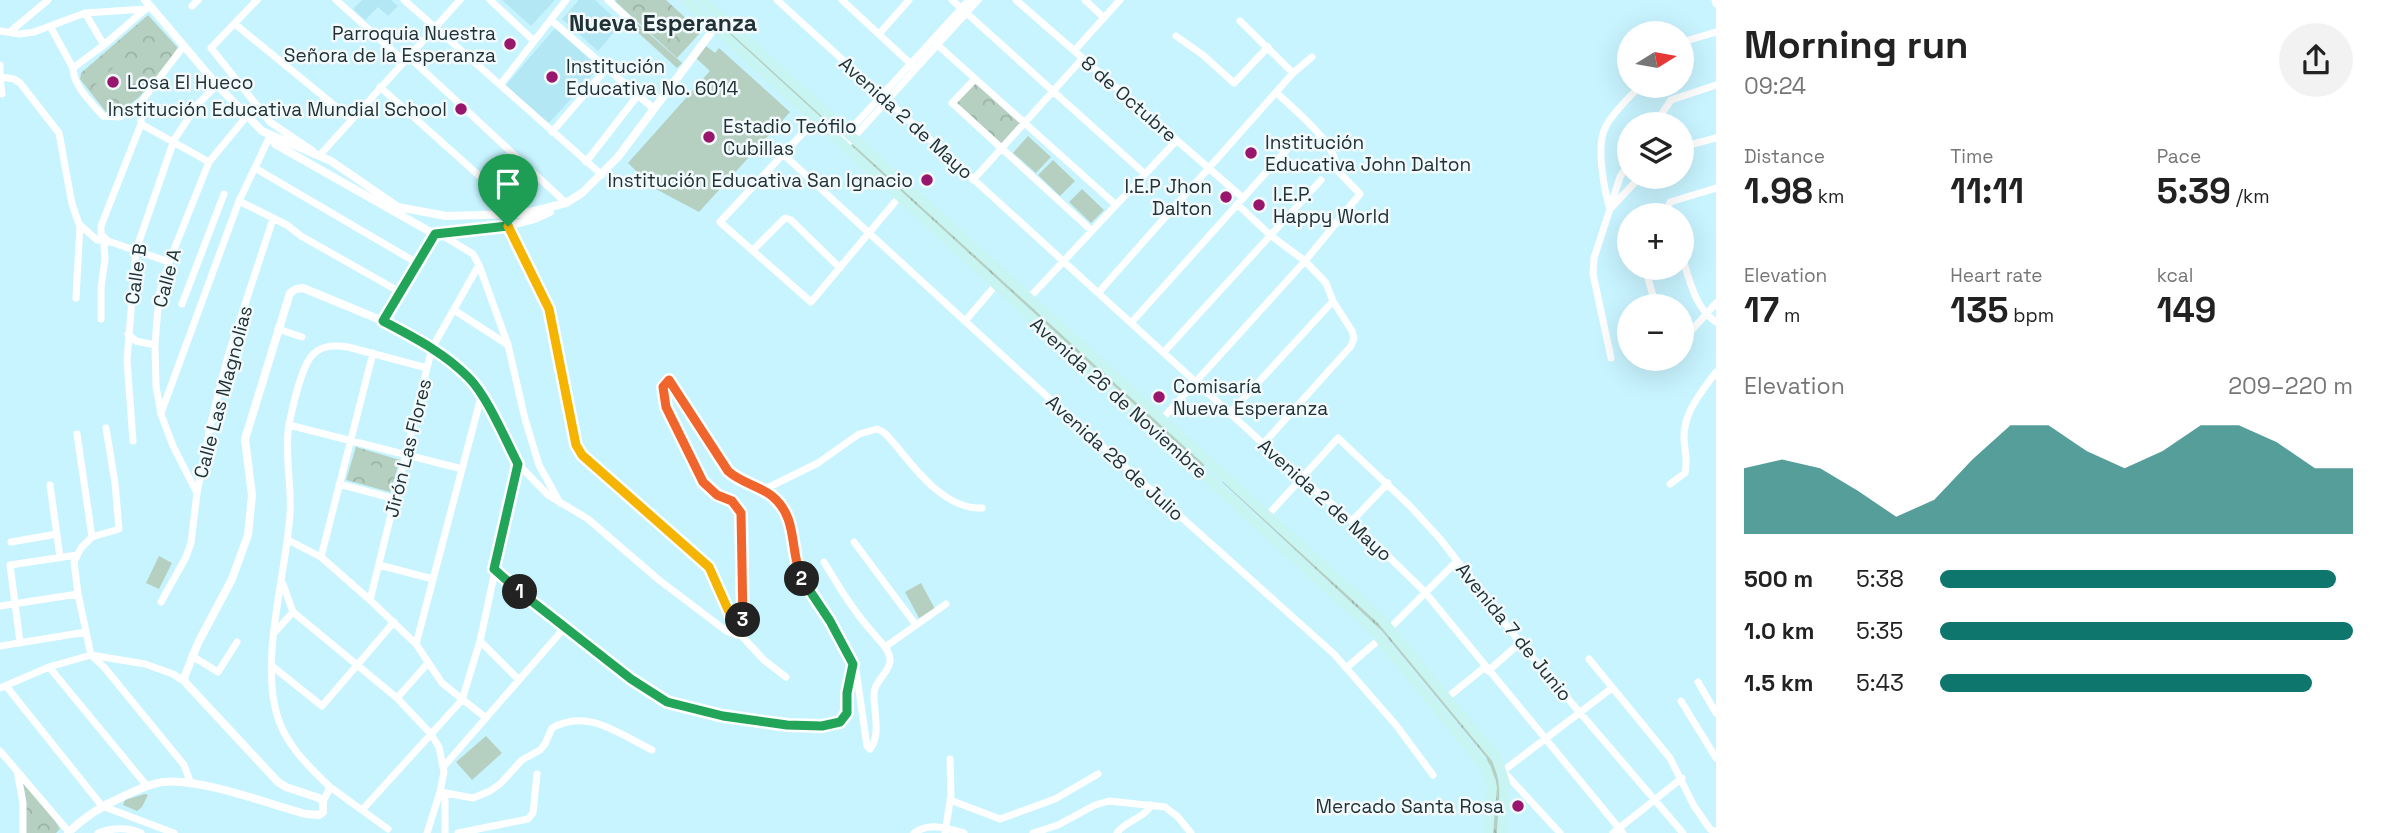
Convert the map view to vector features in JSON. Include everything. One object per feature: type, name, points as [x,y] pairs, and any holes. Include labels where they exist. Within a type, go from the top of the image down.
[{"type":"main road","name":"Avenida 26 de Noviembre","points":[[685,0],[1381,638],[1486,768],[1492,787],[1488,833]]},
{"type":"main road","name":"Avenida 26 de Noviembre","points":[[702,0],[1390,628],[1497,759],[1503,771]]},
{"type":"main road","points":[[1210,480],[1219,470]]},
{"type":"main road","points":[[1502,833],[1505,796],[1503,771]]},
{"type":"street","points":[[11,31],[37,4],[48,0]]},
{"type":"street","points":[[257,0],[211,48],[250,94],[267,119],[317,155]]},
{"type":"street","points":[[336,0],[566,203]]},
{"type":"street","points":[[404,0],[602,175]]},
{"type":"street","points":[[317,155],[460,0]]},
{"type":"street","points":[[490,0],[534,41]]},
{"type":"street","points":[[500,86],[566,0]]},
{"type":"street","points":[[608,0],[633,23]]},
{"type":"street","name":"Avenida 2 de Mayo","points":[[777,0],[1263,444],[1352,521],[1425,593],[1618,831]]},
{"type":"street","points":[[842,0],[913,65]]},
{"type":"street","points":[[952,0],[1145,174]]},
{"type":"street","points":[[964,11],[969,0]]},
{"type":"street","points":[[842,144],[964,11],[978,0]]},
{"type":"street","name":"8 de Octubre","points":[[1016,0],[1208,168],[1270,235],[1305,261],[1326,283],[1352,331],[1354,338],[1351,346],[1263,444]]},
{"type":"street","points":[[1085,0],[1104,18]]},
{"type":"street","points":[[1074,51],[1120,0]]},
{"type":"street","points":[[878,34],[907,1]]},
{"type":"street","points":[[147,5],[246,117],[271,137],[339,166],[400,208],[446,216],[522,214],[566,203]]},
{"type":"street","points":[[0,31],[20,34],[85,13],[147,5]]},
{"type":"street","points":[[73,68],[104,45],[147,5]]},
{"type":"street","points":[[85,13],[104,45]]},
{"type":"street","points":[[383,321],[437,234],[508,226],[535,219],[566,203],[602,175],[722,18]]},
{"type":"street","points":[[551,20],[654,109]]},
{"type":"street","points":[[1240,21],[1293,73]]},
{"type":"street","points":[[235,24],[351,119]]},
{"type":"street","points":[[50,26],[73,68],[76,82],[103,116],[120,117],[141,102],[183,47]]},
{"type":"street","points":[[1694,38],[1716,32]]},
{"type":"street","points":[[1176,36],[1203,55],[1234,83],[1268,47]]},
{"type":"street","points":[[935,42],[1116,205]]},
{"type":"street","points":[[1098,293],[1293,73],[1312,57]]},
{"type":"street","points":[[973,180],[1082,59]]},
{"type":"street","points":[[0,65],[2,94]]},
{"type":"street","points":[[552,132],[607,68]]},
{"type":"street","points":[[0,77],[20,83],[59,133],[72,204],[79,225],[76,298]]},
{"type":"street","points":[[975,79],[952,103],[1092,231]]},
{"type":"street","name":"Calle B","points":[[133,441],[127,360],[136,250],[174,141],[197,105],[217,85]]},
{"type":"street","points":[[1663,112],[1671,100],[1716,85]]},
{"type":"street","points":[[380,87],[522,214]]},
{"type":"street","points":[[1163,418],[1305,261],[1360,194],[1335,168],[1335,156],[1315,129],[1277,93]]},
{"type":"street","points":[[586,162],[638,95]]},
{"type":"street","points":[[1610,209],[1601,152],[1602,135],[1605,126],[1630,98]]},
{"type":"street","points":[[108,242],[101,234],[101,226],[141,124],[141,102]]},
{"type":"street","name":"Calle A","points":[[197,493],[173,446],[161,414],[156,386],[155,345],[159,295],[169,262],[209,162],[246,117]]},
{"type":"street","points":[[815,120],[720,222],[811,302],[899,197]]},
{"type":"street","points":[[141,124],[209,162]]},
{"type":"street","points":[[161,414],[240,201],[271,137]]},
{"type":"street","points":[[271,137],[275,144],[473,254],[508,345],[525,419],[540,465],[561,505]]},
{"type":"street","points":[[1131,323],[1297,138]]},
{"type":"street","points":[[1694,144],[1716,138]]},
{"type":"street","points":[[1030,297],[1176,141]]},
{"type":"street","name":"Avenida 28 de Julio","points":[[783,154],[1334,654],[1396,725],[1433,775]]},
{"type":"street","points":[[255,168],[417,263]]},
{"type":"street","points":[[1164,352],[1321,180]]},
{"type":"street","points":[[1611,358],[1593,265],[1617,187]]},
{"type":"street","points":[[1610,209],[1629,189]]},
{"type":"street","points":[[1670,203],[1714,189],[1716,200]]},
{"type":"street","points":[[182,304],[224,194]]},
{"type":"street","points":[[240,201],[400,292]]},
{"type":"street","points":[[753,250],[785,218],[791,220],[840,268]]},
{"type":"street","name":"Calle Las Magnolias","points":[[161,603],[191,543],[197,493],[211,422],[228,356],[273,219]]},
{"type":"street","points":[[79,225],[97,240],[169,262]]},
{"type":"street","points":[[508,226],[549,309],[576,445],[582,455],[709,567],[738,632],[764,660],[786,677]]},
{"type":"street","points":[[101,318],[104,246],[108,242]]},
{"type":"street","name":"Jirón Las Flores","points":[[370,600],[432,348],[479,265]]},
{"type":"street","points":[[1690,280],[1705,315],[1716,321]]},
{"type":"street","points":[[965,321],[995,286]]},
{"type":"street","points":[[185,682],[192,656],[232,579],[248,535],[252,495],[245,439],[290,293],[299,288],[383,321],[432,348],[469,378],[518,464],[548,495],[588,520],[666,586],[725,630],[738,632],[742,628],[744,612],[741,513],[732,501],[717,495],[703,482],[666,407],[663,393],[666,382],[669,380],[673,383],[694,422],[728,471],[742,482],[763,489],[779,502],[786,514],[793,534],[799,573],[853,664],[867,746],[870,749],[873,747],[876,733],[874,691],[890,664],[890,658],[885,647],[861,620],[824,562]]},
{"type":"street","points":[[1230,413],[1334,301]]},
{"type":"street","points":[[1694,327],[1716,303]]},
{"type":"street","points":[[454,310],[508,345]]},
{"type":"street","points":[[278,329],[302,337]]},
{"type":"street","points":[[128,334],[135,341],[155,345]]},
{"type":"street","points":[[388,830],[330,787],[304,761],[283,732],[274,704],[274,634],[290,510],[289,425],[305,366],[317,350],[335,345],[428,368]]},
{"type":"street","points":[[321,557],[373,353]]},
{"type":"street","points":[[1670,484],[1685,473],[1688,457],[1684,442],[1685,425],[1690,408],[1716,372]]},
{"type":"street","points":[[416,644],[481,397]]},
{"type":"street","points":[[289,425],[462,469]]},
{"type":"street","points":[[106,428],[120,528],[92,537],[74,562],[91,655],[104,667],[184,765],[191,784]]},
{"type":"street","points":[[763,489],[818,463],[859,435],[877,429],[888,436],[924,477],[944,495],[963,507],[982,508]]},
{"type":"street","points":[[77,434],[92,537]]},
{"type":"street","name":"Avenida 7 de Junio","points":[[1302,479],[1338,438],[1388,483],[1410,506],[1520,643],[1683,833]]},
{"type":"street","points":[[363,809],[462,699],[480,641],[518,464]]},
{"type":"street","points":[[1268,515],[1302,479]]},
{"type":"street","points":[[1352,521],[1388,483]]},
{"type":"street","points":[[339,484],[395,499]]},
{"type":"street","points":[[50,485],[60,557]]},
{"type":"street","points":[[11,542],[57,534]]},
{"type":"street","points":[[288,540],[321,557],[370,600],[416,644],[442,683],[486,718]]},
{"type":"street","points":[[854,542],[916,625]]},
{"type":"street","points":[[20,642],[10,565],[77,555]]},
{"type":"street","points":[[1390,628],[1456,562]]},
{"type":"street","points":[[379,565],[433,579]]},
{"type":"street","points":[[494,569],[631,679],[667,702],[723,716],[787,725],[822,726],[840,722],[847,713],[847,693],[853,664]]},
{"type":"street","points":[[282,579],[293,612],[397,698],[431,734],[439,747],[444,766],[442,792],[446,833]]},
{"type":"street","points":[[0,606],[78,594]]},
{"type":"street","points":[[885,647],[946,604]]},
{"type":"street","points":[[274,634],[293,612]]},
{"type":"street","points":[[272,666],[322,706],[394,622]]},
{"type":"street","points":[[444,766],[566,626]]},
{"type":"street","points":[[0,646],[86,632]]},
{"type":"street","points":[[1346,668],[1381,638]]},
{"type":"street","points":[[480,641],[519,680]]},
{"type":"street","points":[[192,656],[218,672],[237,642]]},
{"type":"street","points":[[1448,697],[1520,643]]},
{"type":"street","points":[[174,833],[102,806],[3,687],[49,667],[91,655],[145,664],[185,682],[278,782],[323,802]]},
{"type":"street","points":[[1589,659],[1670,758],[1694,806],[1710,829],[1716,832]]},
{"type":"street","points":[[397,698],[428,663]]},
{"type":"street","points":[[49,667],[146,786]]},
{"type":"street","points":[[1698,682],[1716,713]]},
{"type":"street","points":[[1560,833],[1503,771],[1612,688]]},
{"type":"street","points":[[1681,701],[1716,758]]},
{"type":"street","points":[[442,792],[473,798],[490,791],[522,760],[540,750],[552,728],[578,719],[595,721],[652,750]]},
{"type":"street","points":[[0,751],[69,832],[102,806],[146,786],[176,782],[191,784],[319,815],[323,812],[323,802],[330,787]]},
{"type":"street","points":[[945,830],[950,800],[950,759]]},
{"type":"street","points":[[17,771],[23,803],[23,833]]},
{"type":"street","points":[[458,833],[528,819],[533,813],[537,774]]},
{"type":"street","points":[[950,800],[997,819],[1003,818],[1055,799],[1098,774]]},
{"type":"street","points":[[1618,831],[1682,778]]},
{"type":"street","points":[[427,833],[442,792]]},
{"type":"street","points":[[1033,833],[1071,820],[1101,802],[1165,807],[1178,817],[1191,833]]},
{"type":"street","points":[[1117,833],[1126,824],[1147,813],[1151,805]]},
{"type":"street","points":[[98,833],[118,828],[141,833]]},
{"type":"street","points":[[914,833],[923,828],[964,833]]},
{"type":"shaded area","points":[[362,0],[391,0],[398,6],[388,16],[378,7],[365,20],[353,9]]},
{"type":"shaded area","points":[[502,0],[555,0],[531,26]]},
{"type":"shaded area","points":[[579,0],[595,0],[621,24],[598,51],[562,19]]},
{"type":"shaded area","name":"Institución Educativa No. 6014","points":[[555,28],[599,68],[550,122],[546,123],[506,85]]},
{"type":"green space","points":[[666,0],[701,32],[677,58],[615,1]]},
{"type":"green space","points":[[148,15],[178,48],[137,99],[117,111],[106,112],[80,79],[81,73]]},
{"type":"green space","points":[[637,23],[682,63],[677,68],[633,28]]},
{"type":"green space","points":[[726,27],[841,132],[839,134],[724,29]]},
{"type":"green space","name":"Estadio Teófilo Cubillas","points":[[706,46],[715,53],[719,48],[790,112],[699,212],[652,187],[628,163],[710,71],[696,58]]},
{"type":"green space","name":"Losa El Hueco","points":[[117,64],[131,78],[108,100],[95,85]]},
{"type":"green space","points":[[975,83],[1022,124],[1003,145],[956,102]]},
{"type":"green space","points":[[1028,136],[1051,157],[1036,173],[1013,153]]},
{"type":"green space","points":[[851,141],[1205,464],[1203,467],[848,145]]},
{"type":"green space","points":[[1053,160],[1075,181],[1060,196],[1038,175]]},
{"type":"green space","points":[[1082,189],[1104,210],[1091,223],[1069,202]]},
{"type":"green space","points":[[356,447],[400,460],[390,492],[346,480]]},
{"type":"green space","points":[[362,463],[387,469],[385,481],[360,475]]},
{"type":"green space","points":[[1223,480],[1375,619],[1489,755],[1499,783],[1497,833],[1493,833],[1496,781],[1486,757],[1382,631],[1222,482]]},
{"type":"green space","points":[[159,556],[172,563],[159,589],[146,583]]},
{"type":"green space","points":[[921,583],[935,609],[919,618],[905,592]]},
{"type":"green space","points":[[486,736],[502,753],[472,780],[456,762]]},
{"type":"green space","points":[[23,783],[50,812],[60,829],[56,833],[26,833]]},
{"type":"green space","points":[[148,795],[137,811],[123,805],[125,800]]},
{"type":"place","name":"Parroquia Nuestra Señora de la Esperanza","points":[[510,44]]},
{"type":"place","name":"Institución Educativa No. 6014","points":[[552,77]]},
{"type":"place","name":"Losa El Hueco","points":[[113,82]]},
{"type":"place","name":"Institución Educativa Mundial School","points":[[461,109]]},
{"type":"place","name":"Estadio Teófilo Cubillas","points":[[709,137]]},
{"type":"place","name":"Institución Educativa John Dalton","points":[[1251,153]]},
{"type":"place","name":"Institución Educativa San Ignacio","points":[[927,180]]},
{"type":"place","name":"I.E.P Jhon Dalton","points":[[1226,197]]},
{"type":"place","name":"I.E.P. Happy World","points":[[1259,205]]},
{"type":"place","name":"Comisaría Nueva Esperanza","points":[[1159,397]]},
{"type":"place","name":"Mercado Santa Rosa","points":[[1518,806]]},
{"type":"district","name":"Nueva Esperanza","points":[[663,23]]},
{"type":"route","points":[[508,226],[549,309],[576,445],[582,455],[709,567],[738,632],[742,628],[744,612],[741,513],[737,505],[717,495],[703,482],[666,407],[663,387],[666,382],[669,380],[673,383],[694,422],[728,471],[742,482],[763,489],[779,502],[790,523],[802,580],[830,621],[853,664],[847,693],[847,713],[840,722],[822,726],[787,725],[723,716],[667,702],[631,679],[494,569],[518,464],[469,378],[432,348],[383,321],[435,234],[508,226]]}]
